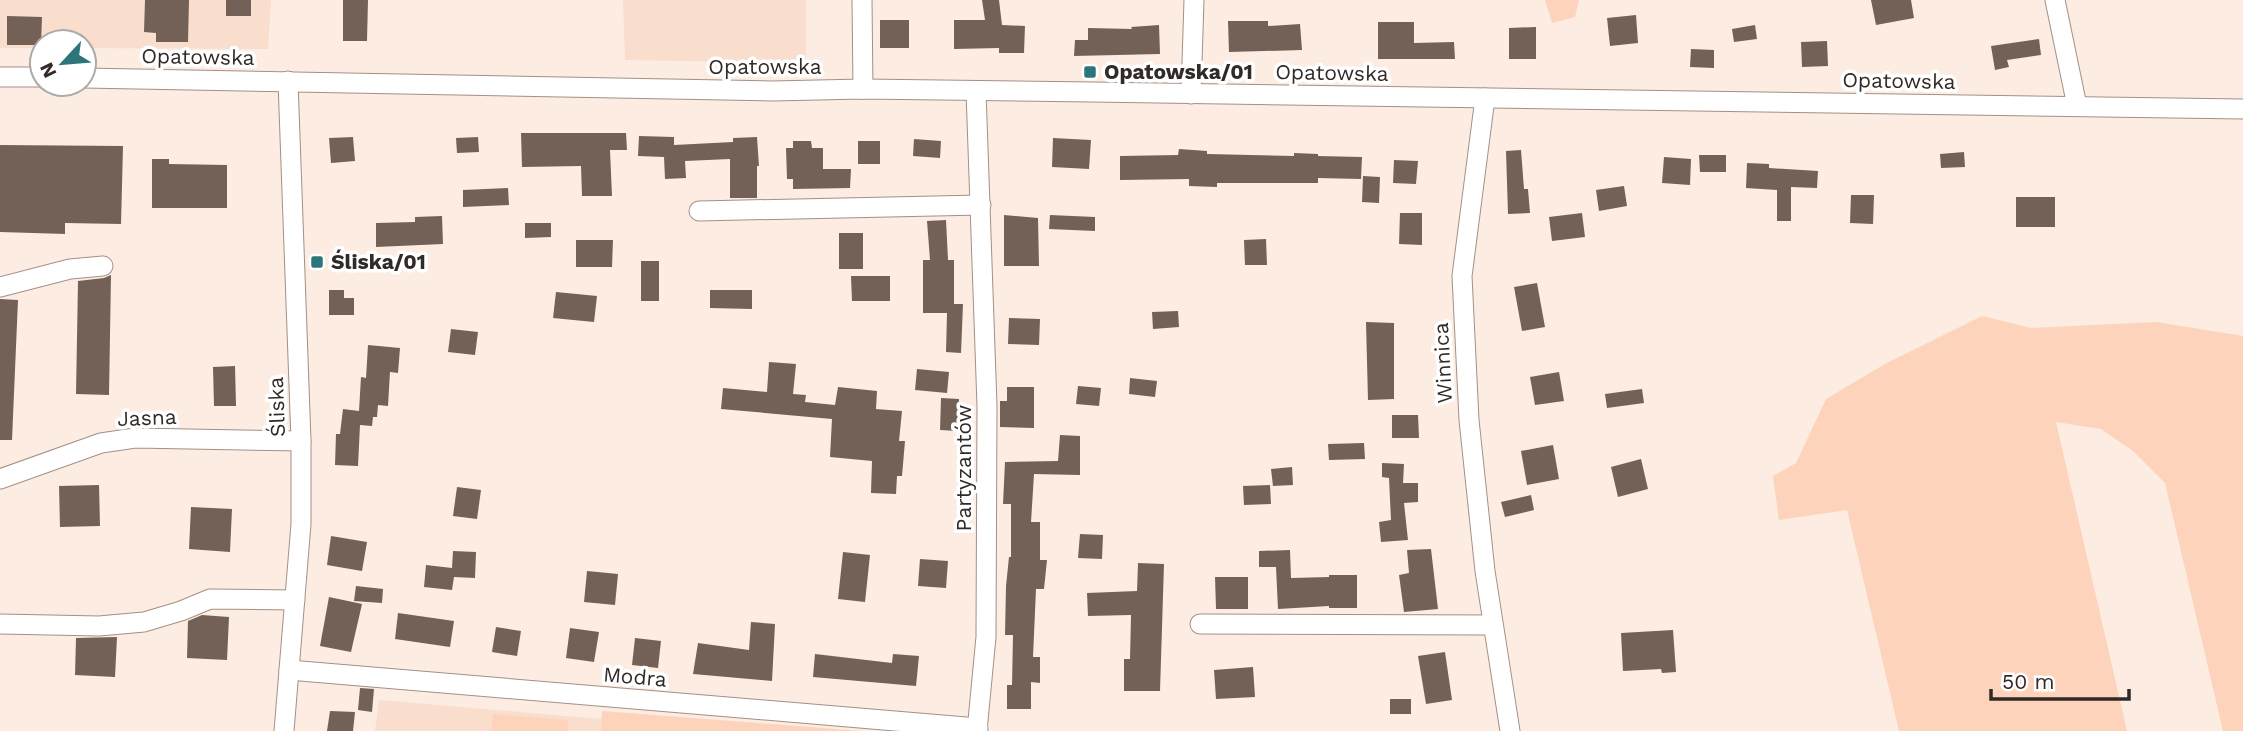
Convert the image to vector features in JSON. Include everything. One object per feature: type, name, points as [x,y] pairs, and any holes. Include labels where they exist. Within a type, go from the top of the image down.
[{"type":"street","points":[[862,0],[863,89]]},
{"type":"street","points":[[1191,94],[1194,0]]},
{"type":"street","points":[[2055,0],[2077,106]]},
{"type":"street","points":[[0,77],[28,77]]},
{"type":"street","name":"Opatowska","points":[[98,78],[759,91],[863,89],[2243,109]]},
{"type":"street","name":"Śliska","points":[[284,731],[301,524],[301,442],[288,81]]},
{"type":"street","name":"Partyzantów","points":[[976,91],[987,406],[986,637],[977,730]]},
{"type":"street","name":"Winnica","points":[[1485,98],[1462,276],[1469,420],[1485,571],[1510,731]]},
{"type":"street","points":[[699,211],[981,205]]},
{"type":"street","points":[[0,287],[70,269],[103,265]]},
{"type":"street","name":"Jasna","points":[[0,479],[101,443],[135,438],[301,442]]},
{"type":"street","points":[[0,624],[99,626],[144,622],[210,599],[295,600]]},
{"type":"street","points":[[1200,624],[1493,625]]},
{"type":"street","name":"Modra","points":[[289,670],[977,730]]},
{"type":"shaded area","points":[[0,0],[271,0],[268,49],[98,48],[98,28],[28,28],[28,48],[0,48]]},
{"type":"shaded area","points":[[623,0],[806,0],[806,63],[625,60]]},
{"type":"shaded area","points":[[1545,0],[1579,0],[1575,17],[1552,23]]},
{"type":"shaded area","points":[[1982,316],[2031,328],[2156,322],[2243,336],[2243,731],[2223,731],[2165,483],[2133,451],[2101,429],[2056,422],[2127,731],[1899,731],[1847,510],[1779,520],[1773,476],[1796,463],[1826,399],[1885,364]]},
{"type":"shaded area","points":[[379,700],[602,719],[601,731],[375,731]]},
{"type":"shaded area","points":[[602,711],[861,731],[601,731]]},
{"type":"shaded area","points":[[493,714],[568,720],[568,731],[491,731]]},
{"type":"building","points":[[145,0],[189,0],[188,42],[156,42],[156,33],[144,32]]},
{"type":"building","points":[[226,0],[251,0],[251,16],[226,16]]},
{"type":"building","points":[[343,0],[368,0],[367,41],[343,41]]},
{"type":"building","points":[[982,0],[999,0],[1002,25],[1025,26],[1024,53],[999,53],[999,48],[954,49],[954,20],[985,20]]},
{"type":"building","points":[[1871,0],[1911,0],[1914,18],[1876,25]]},
{"type":"building","points":[[1636,15],[1638,43],[1610,46],[1607,18]]},
{"type":"building","points":[[7,16],[42,17],[42,28],[28,28],[28,45],[7,45]]},
{"type":"building","points":[[880,20],[909,20],[909,48],[880,48]]},
{"type":"building","points":[[1228,21],[1268,21],[1268,26],[1300,24],[1302,50],[1229,52]]},
{"type":"building","points":[[1378,22],[1414,22],[1414,43],[1454,42],[1455,59],[1378,59]]},
{"type":"building","points":[[1159,25],[1160,54],[1074,56],[1075,40],[1088,40],[1088,28],[1132,29],[1131,27]]},
{"type":"building","points":[[1755,25],[1757,39],[1734,42],[1732,29]]},
{"type":"building","points":[[1536,27],[1536,59],[1509,59],[1509,28]]},
{"type":"building","points":[[2039,39],[2041,55],[2007,60],[2009,67],[1995,70],[1991,46]]},
{"type":"building","points":[[1827,41],[1828,66],[1802,67],[1801,42]]},
{"type":"building","points":[[1691,49],[1714,50],[1714,68],[1690,67]]},
{"type":"building","points":[[521,133],[626,133],[627,150],[610,150],[612,196],[582,196],[581,166],[522,167]]},
{"type":"building","points":[[639,136],[674,137],[674,145],[733,142],[733,138],[757,137],[757,198],[730,198],[730,159],[685,161],[686,178],[665,179],[664,157],[638,156]]},
{"type":"building","points":[[353,137],[355,161],[331,163],[329,138]]},
{"type":"building","points":[[478,137],[479,152],[457,153],[456,138]]},
{"type":"building","points":[[1053,138],[1091,140],[1089,169],[1052,167]]},
{"type":"building","points":[[914,139],[941,141],[940,158],[913,156]]},
{"type":"building","points":[[793,141],[811,141],[812,148],[823,148],[823,169],[851,169],[850,188],[793,189],[793,179],[787,179],[786,148],[793,148]]},
{"type":"building","points":[[858,141],[880,141],[880,164],[858,164]]},
{"type":"building","points":[[0,145],[123,146],[121,224],[65,223],[65,234],[0,232]]},
{"type":"building","points":[[1179,149],[1207,151],[1207,154],[1294,156],[1294,153],[1362,157],[1361,179],[1318,178],[1318,183],[1217,183],[1217,187],[1189,186],[1189,179],[1120,180],[1120,156],[1178,155]]},
{"type":"building","points":[[1521,150],[1524,189],[1528,189],[1530,213],[1508,214],[1506,151]]},
{"type":"building","points":[[1964,152],[1965,167],[1941,168],[1940,154]]},
{"type":"building","points":[[1699,155],[1726,155],[1726,172],[1700,172]]},
{"type":"building","points":[[1664,157],[1691,159],[1690,185],[1662,183]]},
{"type":"building","points":[[152,159],[169,159],[169,164],[227,165],[227,208],[152,208]]},
{"type":"building","points":[[1394,160],[1418,161],[1416,184],[1393,183]]},
{"type":"building","points":[[1747,163],[1769,164],[1769,168],[1818,171],[1817,188],[1791,187],[1791,221],[1777,221],[1777,190],[1746,188]]},
{"type":"building","points":[[1363,176],[1380,177],[1379,203],[1362,202]]},
{"type":"building","points":[[1624,186],[1627,206],[1599,211],[1596,190]]},
{"type":"building","points":[[508,188],[509,205],[463,207],[463,190]]},
{"type":"building","points":[[1851,195],[1874,195],[1873,224],[1850,223]]},
{"type":"building","points":[[2016,197],[2055,197],[2055,227],[2016,227]]},
{"type":"building","points":[[1400,213],[1422,213],[1422,245],[1399,244]]},
{"type":"building","points":[[1582,213],[1585,237],[1552,241],[1549,217]]},
{"type":"building","points":[[1004,215],[1038,218],[1039,266],[1004,266]]},
{"type":"building","points":[[1050,215],[1095,217],[1095,231],[1049,229]]},
{"type":"building","points":[[442,216],[443,244],[376,247],[376,223],[415,222],[415,217]]},
{"type":"building","points":[[946,220],[948,260],[954,260],[954,304],[963,304],[961,353],[946,352],[947,313],[923,313],[923,260],[930,260],[927,221]]},
{"type":"building","points":[[525,223],[551,223],[551,237],[525,238]]},
{"type":"building","points":[[839,233],[863,233],[863,269],[839,269]]},
{"type":"building","points":[[1266,239],[1267,265],[1245,265],[1244,240]]},
{"type":"building","points":[[576,240],[613,240],[612,267],[576,267]]},
{"type":"building","points":[[641,261],[659,261],[659,301],[641,301]]},
{"type":"building","points":[[111,275],[109,395],[76,394],[78,281]]},
{"type":"building","points":[[851,276],[890,276],[890,301],[852,301]]},
{"type":"building","points":[[1537,283],[1545,327],[1522,331],[1514,287]]},
{"type":"building","points":[[329,290],[344,290],[344,298],[354,298],[354,315],[329,315]]},
{"type":"building","points":[[710,290],[752,290],[752,309],[710,308]]},
{"type":"building","points":[[556,292],[597,296],[594,322],[553,318]]},
{"type":"building","points":[[0,299],[18,300],[12,440],[0,440]]},
{"type":"building","points":[[1178,311],[1179,327],[1153,329],[1152,312]]},
{"type":"building","points":[[1009,318],[1040,319],[1039,345],[1008,344]]},
{"type":"building","points":[[1366,322],[1394,323],[1394,399],[1368,400]]},
{"type":"building","points":[[451,329],[478,332],[475,355],[448,352]]},
{"type":"building","points":[[368,345],[400,348],[398,373],[390,372],[388,406],[378,405],[377,417],[373,417],[372,426],[360,425],[358,466],[335,465],[336,434],[340,434],[343,409],[359,411],[361,377],[366,378]]},
{"type":"building","points":[[769,362],[796,364],[793,394],[806,395],[805,402],[835,405],[838,387],[877,391],[876,409],[902,411],[899,441],[905,441],[902,476],[897,476],[896,494],[871,493],[872,461],[830,457],[832,419],[721,409],[723,388],[767,392]]},
{"type":"building","points":[[235,366],[236,406],[214,406],[213,367]]},
{"type":"building","points":[[917,369],[949,372],[947,393],[915,390]]},
{"type":"building","points":[[1559,372],[1564,401],[1535,405],[1530,377]]},
{"type":"building","points":[[1130,378],[1157,381],[1155,397],[1129,394]]},
{"type":"building","points":[[1078,386],[1101,388],[1099,406],[1076,404]]},
{"type":"building","points":[[1007,387],[1034,387],[1034,428],[1000,427],[1000,401],[1007,401]]},
{"type":"building","points":[[1642,389],[1644,403],[1607,408],[1605,394]]},
{"type":"building","points":[[941,398],[959,399],[958,431],[940,430]]},
{"type":"building","points":[[1392,415],[1418,415],[1419,438],[1392,438]]},
{"type":"building","points":[[1060,435],[1080,436],[1080,475],[1034,474],[1031,522],[1040,522],[1040,560],[1047,560],[1044,589],[1036,589],[1033,657],[1040,657],[1040,683],[1031,682],[1031,709],[1007,709],[1007,685],[1012,685],[1013,635],[1005,635],[1006,586],[1011,557],[1011,504],[1003,504],[1005,462],[1058,461]]},
{"type":"building","points":[[1364,443],[1365,459],[1329,460],[1328,444]]},
{"type":"building","points":[[1553,445],[1559,479],[1527,485],[1521,451]]},
{"type":"building","points":[[1641,459],[1648,489],[1618,497],[1611,467]]},
{"type":"building","points":[[1382,463],[1404,464],[1403,483],[1418,483],[1418,502],[1404,503],[1408,540],[1381,542],[1379,522],[1391,520],[1389,478],[1382,477]]},
{"type":"building","points":[[1292,467],[1293,485],[1273,486],[1271,469]]},
{"type":"building","points":[[99,485],[100,526],[60,527],[59,486]]},
{"type":"building","points":[[1270,485],[1271,504],[1244,505],[1243,486]]},
{"type":"building","points":[[457,487],[481,490],[477,519],[453,516]]},
{"type":"building","points":[[1531,495],[1534,510],[1505,517],[1501,502]]},
{"type":"building","points":[[191,507],[232,509],[230,552],[189,549]]},
{"type":"building","points":[[1080,534],[1103,535],[1102,559],[1078,558]]},
{"type":"building","points":[[331,536],[367,542],[362,571],[327,565]]},
{"type":"building","points":[[1431,549],[1438,609],[1404,612],[1399,575],[1409,573],[1407,550]]},
{"type":"building","points":[[1290,550],[1291,578],[1357,575],[1357,608],[1329,606],[1278,609],[1276,567],[1259,567],[1259,551]]},
{"type":"building","points":[[453,551],[476,552],[475,578],[454,577],[452,590],[424,587],[426,565],[452,568]]},
{"type":"building","points":[[843,552],[870,555],[865,602],[838,599]]},
{"type":"building","points":[[920,559],[948,561],[946,588],[918,586]]},
{"type":"building","points":[[1138,563],[1164,564],[1160,691],[1124,691],[1124,659],[1130,659],[1131,615],[1088,616],[1087,593],[1137,591]]},
{"type":"building","points":[[587,571],[618,574],[615,605],[584,602]]},
{"type":"building","points":[[1215,577],[1248,577],[1248,609],[1216,609]]},
{"type":"building","points":[[356,586],[383,589],[382,603],[354,601]]},
{"type":"building","points":[[329,597],[362,604],[351,652],[320,646]]},
{"type":"building","points":[[398,613],[454,621],[450,647],[395,639]]},
{"type":"building","points":[[202,615],[229,617],[227,660],[187,658],[188,621]]},
{"type":"building","points":[[751,622],[775,624],[772,681],[693,674],[698,643],[749,650]]},
{"type":"building","points":[[496,627],[521,631],[517,656],[492,652]]},
{"type":"building","points":[[570,628],[599,632],[594,662],[566,658]]},
{"type":"building","points":[[1673,630],[1676,672],[1662,673],[1661,669],[1623,671],[1621,633]]},
{"type":"building","points":[[117,637],[115,677],[75,675],[76,638]]},
{"type":"building","points":[[635,638],[661,641],[658,668],[632,665]]},
{"type":"building","points":[[1445,652],[1452,700],[1426,704],[1418,656]]},
{"type":"building","points":[[815,654],[892,663],[893,654],[919,656],[916,686],[813,677]]},
{"type":"building","points":[[1253,667],[1255,697],[1216,699],[1214,670]]},
{"type":"building","points":[[360,688],[374,689],[372,712],[358,710]]},
{"type":"building","points":[[1390,699],[1411,699],[1411,714],[1390,714]]},
{"type":"building","points":[[330,711],[355,712],[353,731],[327,731]]},
{"type":"place","name":"Opatowska/01","points":[[1090,72]]},
{"type":"place","name":"Śliska/01","points":[[317,262]]}]
